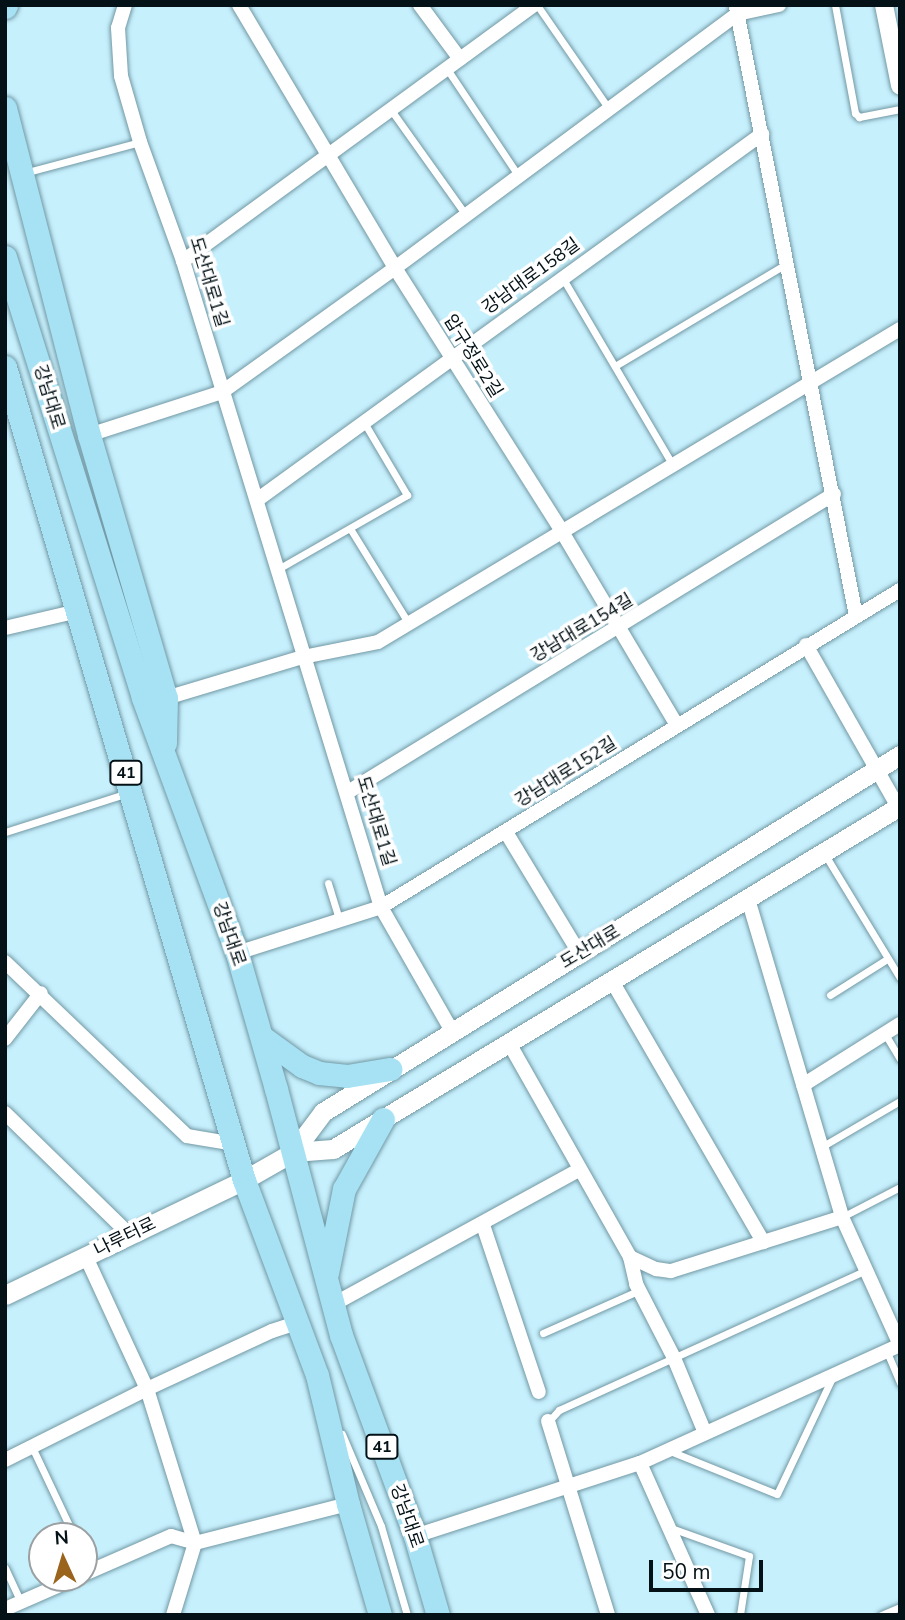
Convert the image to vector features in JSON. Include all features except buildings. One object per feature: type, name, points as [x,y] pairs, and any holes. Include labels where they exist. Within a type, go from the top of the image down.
[{"type":"main road","points":[[5,108],[89,435],[166,698],[165,757]]},
{"type":"main road","name":"강남대로","points":[[5,257],[144,698],[237,953],[262,1037],[332,1305],[415,1536],[439,1615]]},
{"type":"main road","name":"강남대로","points":[[5,367],[244,1180],[317,1375],[348,1504],[380,1615]]},
{"type":"main road","name":"도산대로","points":[[244,1180],[293,1152],[323,1112],[899,757]]},
{"type":"main road","name":"도산대로","points":[[293,1152],[333,1149],[899,807]]},
{"type":"main road","points":[[262,1037],[302,1066],[319,1073],[347,1076],[390,1069]]},
{"type":"main road","points":[[326,1279],[344,1189],[383,1119]]},
{"type":"main road","name":"나루터로","points":[[5,1295],[244,1180]]},
{"type":"street","name":"도산대로1길","points":[[125,5],[118,28],[121,76],[140,142],[183,261],[382,907],[452,1031]]},
{"type":"street","points":[[420,5],[460,59]]},
{"type":"street","points":[[183,261],[535,5]]},
{"type":"street","points":[[89,435],[222,392],[609,109],[736,9],[779,5]]},
{"type":"street","points":[[884,5],[900,85]]},
{"type":"street","name":"압구정로2길","points":[[241,6],[395,268],[561,530],[677,725]]},
{"type":"street","points":[[736,9],[856,616]]},
{"type":"street","name":"강남대로158길","points":[[257,500],[762,134]]},
{"type":"street","points":[[166,698],[303,657],[378,642],[900,329]]},
{"type":"street","name":"강남대로154길","points":[[348,792],[620,628],[834,494]]},
{"type":"street","name":"강남대로152길","points":[[237,953],[382,907],[806,645],[900,590]]},
{"type":"street","points":[[5,628],[78,611]]},
{"type":"street","points":[[806,645],[899,807]]},
{"type":"street","points":[[506,832],[580,954]]},
{"type":"street","points":[[415,1536],[640,1463],[895,1347],[842,1217],[748,899]]},
{"type":"street","points":[[5,962],[41,993],[187,1136],[234,1144]]},
{"type":"street","points":[[612,981],[763,1241]]},
{"type":"street","points":[[5,1039],[41,993]]},
{"type":"street","points":[[803,1085],[900,1024]]},
{"type":"street","points":[[509,1043],[631,1257],[640,1290],[674,1358],[705,1433]]},
{"type":"street","points":[[5,1113],[130,1235]]},
{"type":"street","points":[[332,1305],[483,1225],[579,1170]]},
{"type":"street","points":[[631,1257],[656,1269],[671,1271],[842,1217]]},
{"type":"street","points":[[483,1225],[539,1392]]},
{"type":"street","points":[[86,1257],[147,1389],[195,1543],[173,1615]]},
{"type":"street","points":[[5,1460],[147,1389],[272,1331],[296,1323]]},
{"type":"street","points":[[548,1421],[608,1615]]},
{"type":"street","points":[[640,1463],[708,1615]]},
{"type":"street","points":[[98,1563],[171,1536],[195,1543],[348,1504]]},
{"type":"street","points":[[5,1609],[44,1592]]},
{"type":"lane","points":[[535,5],[609,109]]},
{"type":"lane","points":[[835,5],[855,113],[859,117],[900,109]]},
{"type":"lane","points":[[447,69],[518,175]]},
{"type":"lane","points":[[391,110],[466,215]]},
{"type":"lane","points":[[23,174],[140,142]]},
{"type":"lane","points":[[615,366],[788,263]]},
{"type":"lane","points":[[562,277],[672,464]]},
{"type":"lane","points":[[277,570],[351,530],[407,495],[365,424]]},
{"type":"lane","points":[[351,530],[409,625]]},
{"type":"lane","points":[[5,832],[131,792]]},
{"type":"lane","points":[[823,853],[900,978]]},
{"type":"lane","points":[[328,883],[339,919]]},
{"type":"lane","points":[[830,995],[887,959]]},
{"type":"lane","points":[[885,1034],[900,1059]]},
{"type":"lane","points":[[823,1146],[900,1101]]},
{"type":"lane","points":[[842,1217],[900,1187]]},
{"type":"lane","points":[[548,1421],[559,1410],[864,1271]]},
{"type":"lane","points":[[543,1333],[640,1290]]},
{"type":"lane","points":[[895,1347],[900,1383]]},
{"type":"lane","points":[[669,1451],[777,1494],[834,1374]]},
{"type":"lane","points":[[317,1375],[381,1526],[408,1615]]},
{"type":"lane","points":[[32,1447],[67,1522]]},
{"type":"lane","points":[[667,1526],[749,1556],[740,1615]]},
{"type":"lane","points":[[5,1568],[21,1602]]},
{"type":"lane","points":[[881,1615],[900,1607]]}]
